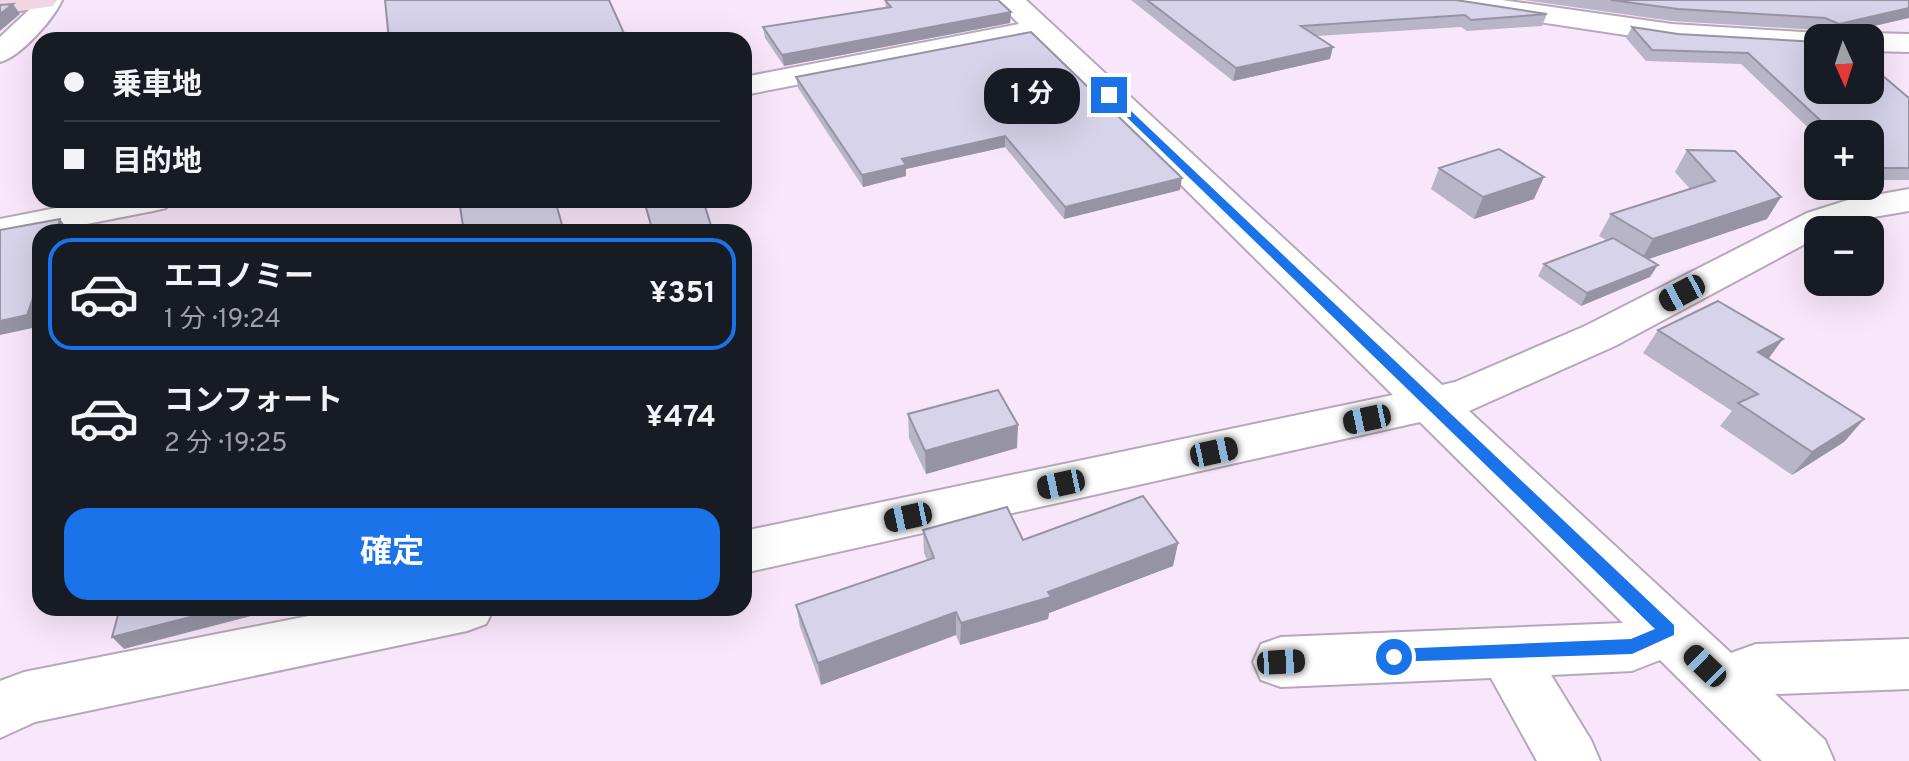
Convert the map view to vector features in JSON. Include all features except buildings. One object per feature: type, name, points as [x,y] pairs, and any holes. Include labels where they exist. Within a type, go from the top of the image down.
[{"type":"street","points":[[0,6],[45,0],[44,10],[0,53]]},
{"type":"street","points":[[1445,0],[1672,33],[1804,41]]},
{"type":"street","points":[[752,84],[1025,14],[1804,761]]},
{"type":"street","points":[[1884,42],[1909,43]]},
{"type":"street","points":[[752,550],[1465,396],[1600,336],[1820,221],[1848,211],[1909,200]]},
{"type":"street","points":[[0,230],[112,208]]},
{"type":"street","points":[[0,711],[24,698],[428,616]]},
{"type":"street","points":[[1281,662],[1632,647],[1668,630]]},
{"type":"street","points":[[1506,652],[1570,761]]},
{"type":"street","points":[[1724,684],[1756,669],[1909,664]]},
{"type":"route","points":[[1109,95],[1668,630],[1632,647],[1394,657]]}]
